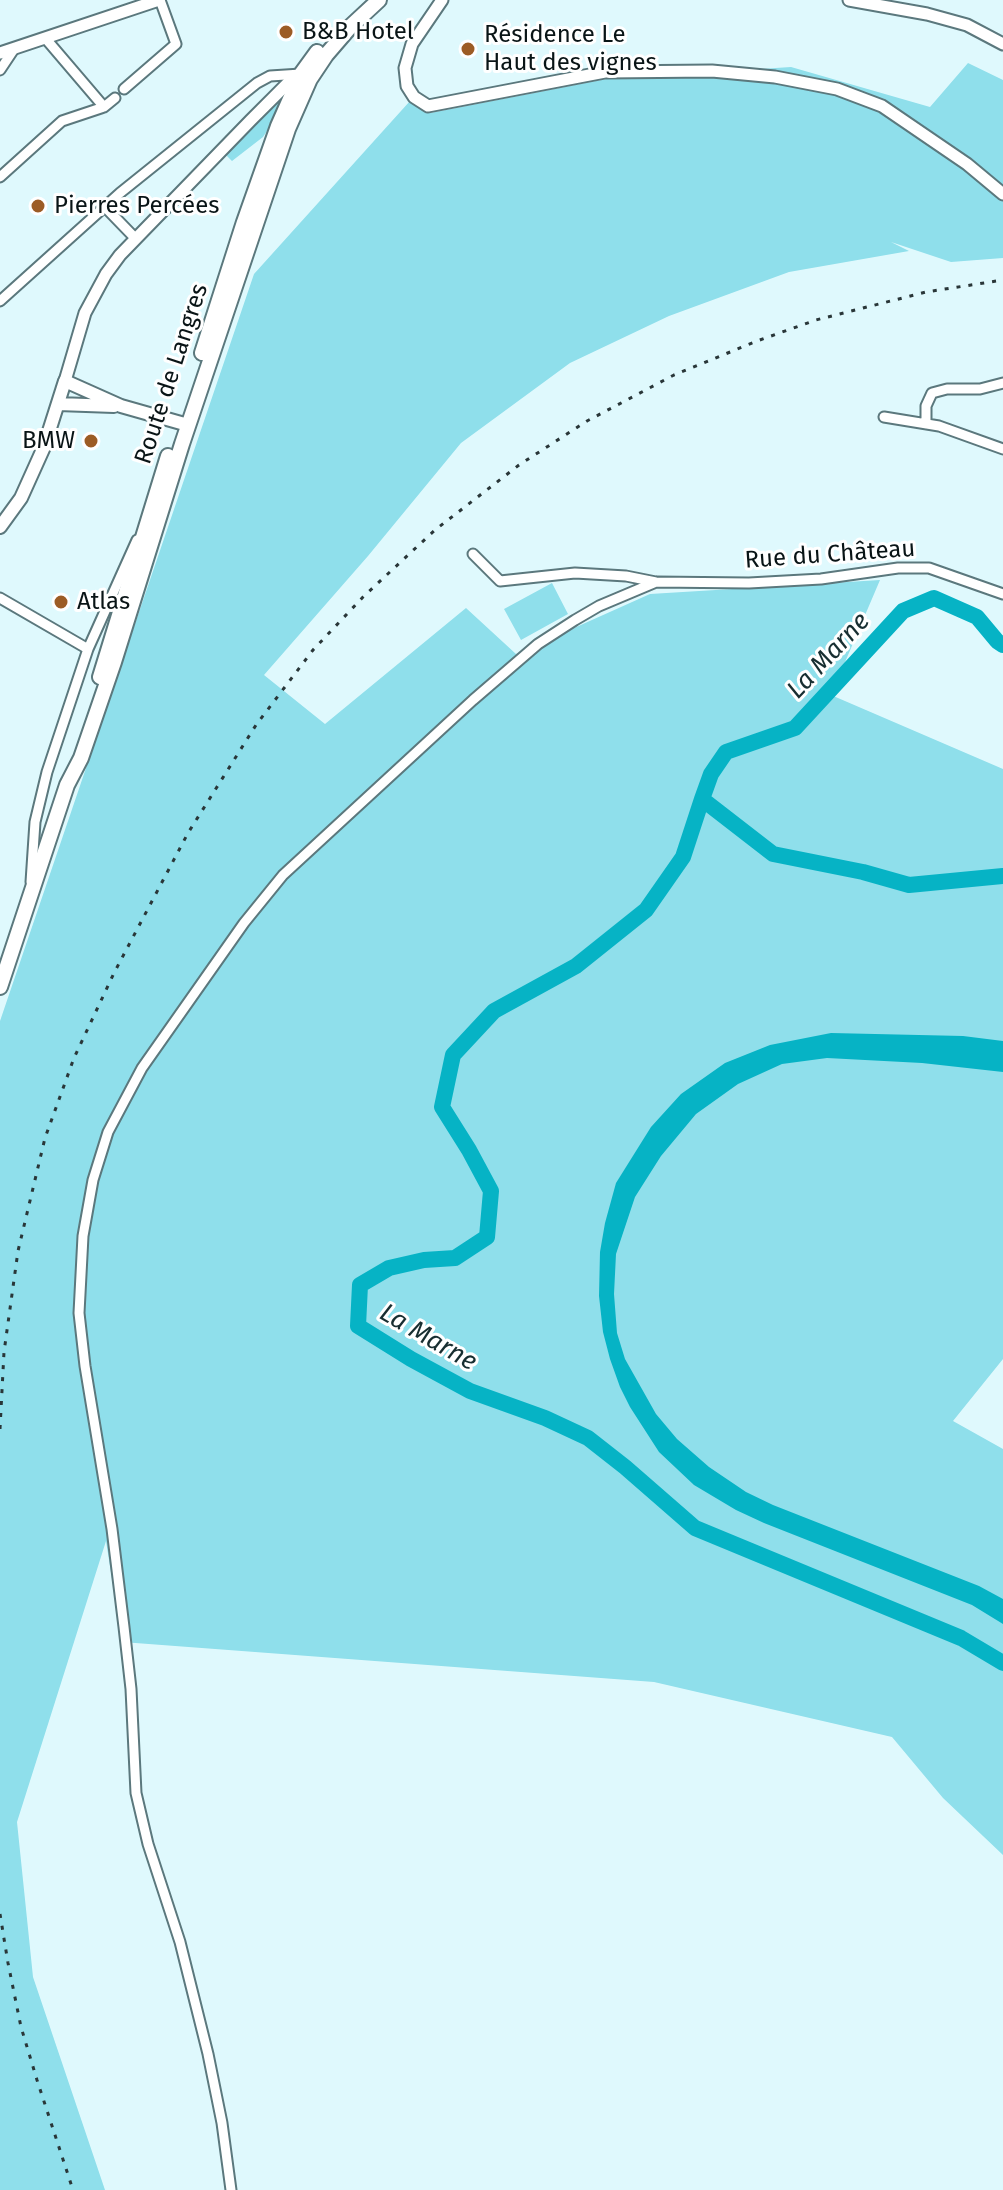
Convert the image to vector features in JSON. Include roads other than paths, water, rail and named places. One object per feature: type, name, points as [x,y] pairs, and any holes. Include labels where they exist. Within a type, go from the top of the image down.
[{"type":"main road","name":"Route de Langres","points":[[67,785],[148,519],[184,424],[248,212],[283,114],[301,74],[333,33],[367,0]]},
{"type":"main road","points":[[0,987],[67,785],[81,758],[114,662],[184,424],[298,105],[326,55],[379,0]]},
{"type":"main road","points":[[0,527],[21,498],[44,447],[65,381],[121,406],[184,424]]},
{"type":"main road","points":[[58,404],[121,406]]},
{"type":"street","points":[[0,53],[160,0],[176,44],[124,89]]},
{"type":"street","points":[[442,0],[412,44],[405,68],[407,86],[414,97],[428,106],[605,72],[712,71],[775,77],[837,89],[882,106],[1003,192]]},
{"type":"street","points":[[849,0],[967,25],[1003,44]]},
{"type":"street","points":[[46,39],[104,107]]},
{"type":"street","points":[[0,70],[14,49]]},
{"type":"street","points":[[65,381],[85,313],[120,255],[289,82],[301,74]]},
{"type":"street","points":[[0,301],[154,165],[257,83],[270,76],[301,74]]},
{"type":"street","points":[[0,177],[62,121],[104,107],[115,98]]},
{"type":"street","points":[[105,207],[136,239]]},
{"type":"street","points":[[926,424],[926,406],[932,393],[947,389],[980,389],[1003,383]]},
{"type":"street","points":[[884,417],[954,430],[1003,449]]},
{"type":"street","points":[[31,890],[35,822],[47,772],[88,649],[148,519]]},
{"type":"street","points":[[473,554],[500,581],[575,573],[626,576],[656,582]]},
{"type":"street","name":"Rue du Château","points":[[656,582],[749,583],[821,579],[898,568],[929,568],[1003,594]]},
{"type":"street","points":[[231,2190],[211,2066],[180,1942],[148,1844],[136,1793],[131,1689],[124,1627],[79,1313],[83,1236],[93,1180],[108,1132],[142,1068],[244,923],[283,875],[538,644],[599,606],[656,582]]},
{"type":"street","points":[[0,598],[88,649]]},
{"type":"waterway","name":"La Marne","points":[[702,799],[711,774],[726,752],[795,728],[903,611],[934,598],[977,617],[1003,645]]},
{"type":"waterway","name":"La Marne","points":[[1003,876],[909,885],[863,872],[773,854],[702,799],[683,857],[646,910],[576,966],[494,1011],[453,1055],[442,1107],[491,1191],[487,1237],[455,1258],[424,1260],[389,1268],[360,1285],[358,1326],[470,1391],[545,1418],[588,1438],[695,1528],[961,1638],[1003,1663]]},
{"type":"railway","points":[[0,1429],[4,1352],[18,1251],[45,1138],[74,1058],[114,973],[188,833],[256,725],[313,650],[363,597],[435,530],[519,465],[587,421],[674,375],[816,320],[926,292],[1003,280]]},
{"type":"railway","points":[[0,1914],[21,2027],[73,2190]]},
{"type":"place","name":"B&B Hotel","points":[[286,32]]},
{"type":"place","name":"Résidence Le Haut des vignes","points":[[468,49]]},
{"type":"place","name":"Pierres Percées","points":[[38,206]]},
{"type":"place","name":"BMW","points":[[91,441]]},
{"type":"place","name":"Atlas","points":[[61,602]]}]
